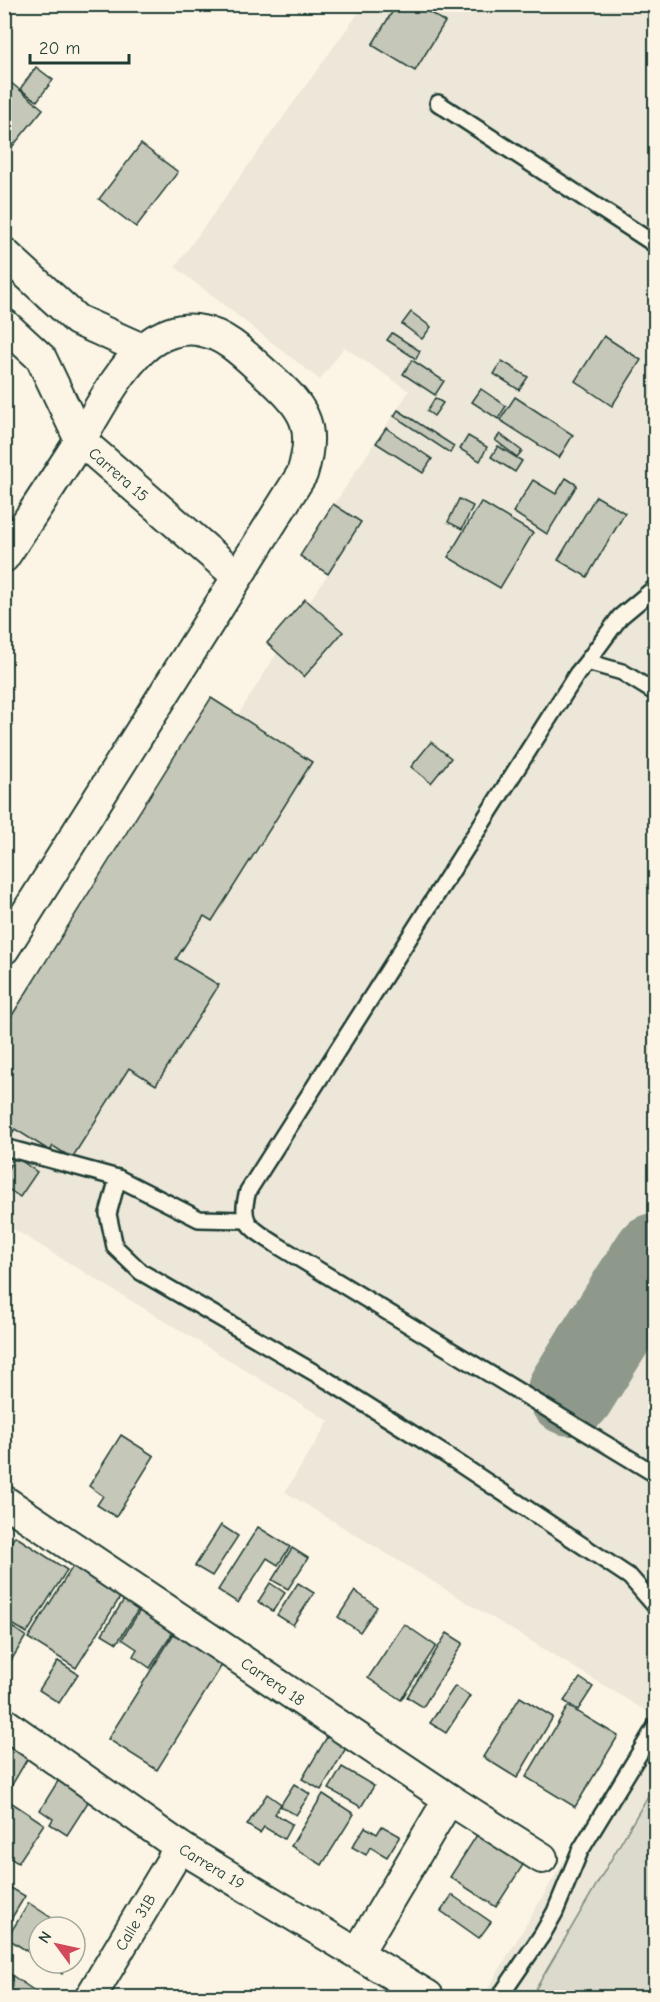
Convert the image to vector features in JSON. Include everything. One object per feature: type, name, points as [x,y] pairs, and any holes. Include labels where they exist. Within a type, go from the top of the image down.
[{"type":"street","points":[[4,252],[77,320],[142,349]]},
{"type":"street","name":"Carrera 15","points":[[4,324],[41,358],[80,440],[237,576]]},
{"type":"street","points":[[4,557],[110,392],[142,349],[171,333],[200,330],[215,334],[229,342],[291,396],[304,416],[309,429],[309,451],[302,474],[4,950]]},
{"type":"street","name":"Carrera 18","points":[[4,1501],[449,1799],[542,1858]]},
{"type":"street","name":"Carrera 19","points":[[4,1723],[180,1847],[428,1996]]},
{"type":"street","points":[[358,1952],[449,1799]]},
{"type":"street","name":"Calle 31B","points":[[90,1998],[180,1847]]},
{"type":"lane","points":[[438,103],[656,246]]},
{"type":"lane","points":[[245,1220],[243,1209],[248,1191],[565,690],[620,617],[656,587]]},
{"type":"lane","points":[[587,662],[622,672],[656,693]]},
{"type":"lane","points":[[4,1147],[118,1178],[195,1218],[245,1220],[277,1245],[655,1474]]},
{"type":"lane","points":[[118,1178],[108,1214],[115,1247],[141,1272],[327,1380],[415,1435],[630,1576],[656,1606]]},
{"type":"lane","points":[[499,1998],[542,1935],[555,1912],[564,1884],[580,1851],[656,1726]]},
{"type":"shaded area","points":[[364,5],[655,5],[655,1997],[483,1997],[651,1714],[285,1492],[329,1421],[5,1224],[5,1015],[11,1017],[211,698],[238,715],[277,653],[267,643],[305,599],[309,602],[328,574],[300,556],[409,391],[344,347],[320,380],[175,267]]},
{"type":"shaded area","points":[[655,1784],[655,1997],[531,1997]]},
{"type":"building","points":[[397,4],[416,4],[445,22],[415,71],[372,45]]},
{"type":"building","points":[[36,67],[53,80],[37,101],[20,89]]},
{"type":"building","points":[[4,77],[43,109],[4,157]]},
{"type":"building","points":[[141,144],[178,172],[136,227],[99,199]]},
{"type":"building","points":[[411,312],[431,327],[422,339],[402,324]]},
{"type":"building","points":[[392,333],[420,351],[416,359],[387,340]]},
{"type":"building","points":[[604,336],[641,360],[612,406],[575,381]]},
{"type":"building","points":[[412,360],[444,381],[435,395],[403,374]]},
{"type":"building","points":[[502,361],[528,377],[519,390],[494,374]]},
{"type":"building","points":[[481,389],[506,406],[498,419],[472,402]]},
{"type":"building","points":[[515,397],[573,435],[559,458],[500,420]]},
{"type":"building","points":[[435,398],[443,403],[434,416],[427,411]]},
{"type":"building","points":[[398,410],[454,446],[450,453],[394,416]]},
{"type":"building","points":[[386,428],[432,459],[423,473],[376,443]]},
{"type":"building","points":[[500,434],[522,451],[517,457],[495,440]]},
{"type":"building","points":[[468,436],[487,447],[480,461],[460,449]]},
{"type":"building","points":[[498,446],[522,461],[515,472],[491,457]]},
{"type":"building","points":[[566,478],[577,485],[547,534],[513,512],[533,480],[556,494]]},
{"type":"building","points":[[596,496],[625,513],[587,577],[558,560]]},
{"type":"building","points":[[459,499],[473,506],[462,529],[448,522]]},
{"type":"building","points":[[481,502],[533,533],[500,588],[448,557]]},
{"type":"building","points":[[333,504],[361,522],[328,574],[300,556]]},
{"type":"building","points":[[305,599],[343,632],[304,677],[267,643]]},
{"type":"building","points":[[211,698],[312,762],[212,921],[204,916],[176,959],[219,985],[156,1085],[129,1068],[72,1158],[53,1146],[50,1151],[15,1129],[13,1132],[4,1127],[4,1015],[11,1017]]},
{"type":"building","points":[[431,742],[451,758],[431,783],[411,767]]},
{"type":"building","points":[[16,1157],[37,1172],[20,1197],[4,1186],[4,1174]]},
{"type":"building","points":[[121,1435],[154,1456],[116,1517],[97,1505],[103,1496],[89,1486]]},
{"type":"building","points":[[221,1525],[238,1536],[212,1576],[195,1566]]},
{"type":"building","points":[[258,1527],[290,1547],[278,1565],[267,1558],[238,1603],[218,1590]]},
{"type":"building","points":[[15,1536],[67,1570],[27,1633],[4,1619],[4,1553]]},
{"type":"building","points":[[292,1548],[308,1558],[288,1589],[272,1580]]},
{"type":"building","points":[[73,1566],[121,1596],[76,1668],[28,1638]]},
{"type":"building","points":[[270,1583],[285,1593],[273,1611],[258,1602]]},
{"type":"building","points":[[298,1583],[314,1593],[293,1625],[277,1615]]},
{"type":"building","points":[[355,1591],[377,1607],[360,1632],[338,1617]]},
{"type":"building","points":[[125,1598],[140,1607],[117,1643],[102,1634]]},
{"type":"building","points":[[140,1610],[174,1631],[150,1668],[133,1656],[137,1649],[122,1639]]},
{"type":"building","points":[[4,1622],[26,1636],[6,1669],[4,1668]]},
{"type":"building","points":[[404,1624],[436,1646],[401,1700],[368,1678]]},
{"type":"building","points":[[178,1627],[227,1657],[157,1770],[108,1739]]},
{"type":"building","points":[[447,1633],[463,1643],[423,1707],[407,1697]]},
{"type":"building","points":[[58,1661],[78,1674],[59,1703],[39,1690]]},
{"type":"building","points":[[580,1678],[593,1687],[578,1710],[564,1701]]},
{"type":"building","points":[[455,1686],[470,1696],[446,1733],[430,1723]]},
{"type":"building","points":[[520,1697],[553,1717],[517,1778],[483,1757]]},
{"type":"building","points":[[568,1706],[618,1736],[575,1807],[526,1777]]},
{"type":"building","points":[[333,1727],[352,1738],[321,1790],[302,1779]]},
{"type":"building","points":[[4,1742],[29,1756],[6,1795],[4,1794]]},
{"type":"building","points":[[342,1767],[374,1786],[361,1807],[329,1789]]},
{"type":"building","points":[[61,1776],[92,1796],[67,1835],[50,1824],[53,1819],[40,1810]]},
{"type":"building","points":[[294,1784],[310,1794],[296,1815],[280,1806]]},
{"type":"building","points":[[267,1794],[281,1804],[275,1814],[292,1824],[284,1839],[264,1827],[260,1833],[247,1825]]},
{"type":"building","points":[[323,1794],[354,1814],[322,1865],[291,1846]]},
{"type":"building","points":[[6,1799],[44,1824],[18,1863],[4,1854]]},
{"type":"building","points":[[484,1824],[530,1854],[496,1907],[450,1877]]},
{"type":"building","points":[[382,1826],[400,1836],[387,1857],[370,1847],[366,1855],[352,1847],[365,1827],[377,1834]]},
{"type":"building","points":[[4,1884],[25,1896],[4,1931]]},
{"type":"building","points":[[452,1895],[491,1922],[479,1938],[441,1911]]},
{"type":"building","points":[[29,1903],[47,1915],[27,1915],[27,1951],[7,1938]]},
{"type":"building","points":[[7,1972],[45,1998],[4,1998]]},
{"type":"taxiway","points":[[571,1392],[656,1257]]}]
